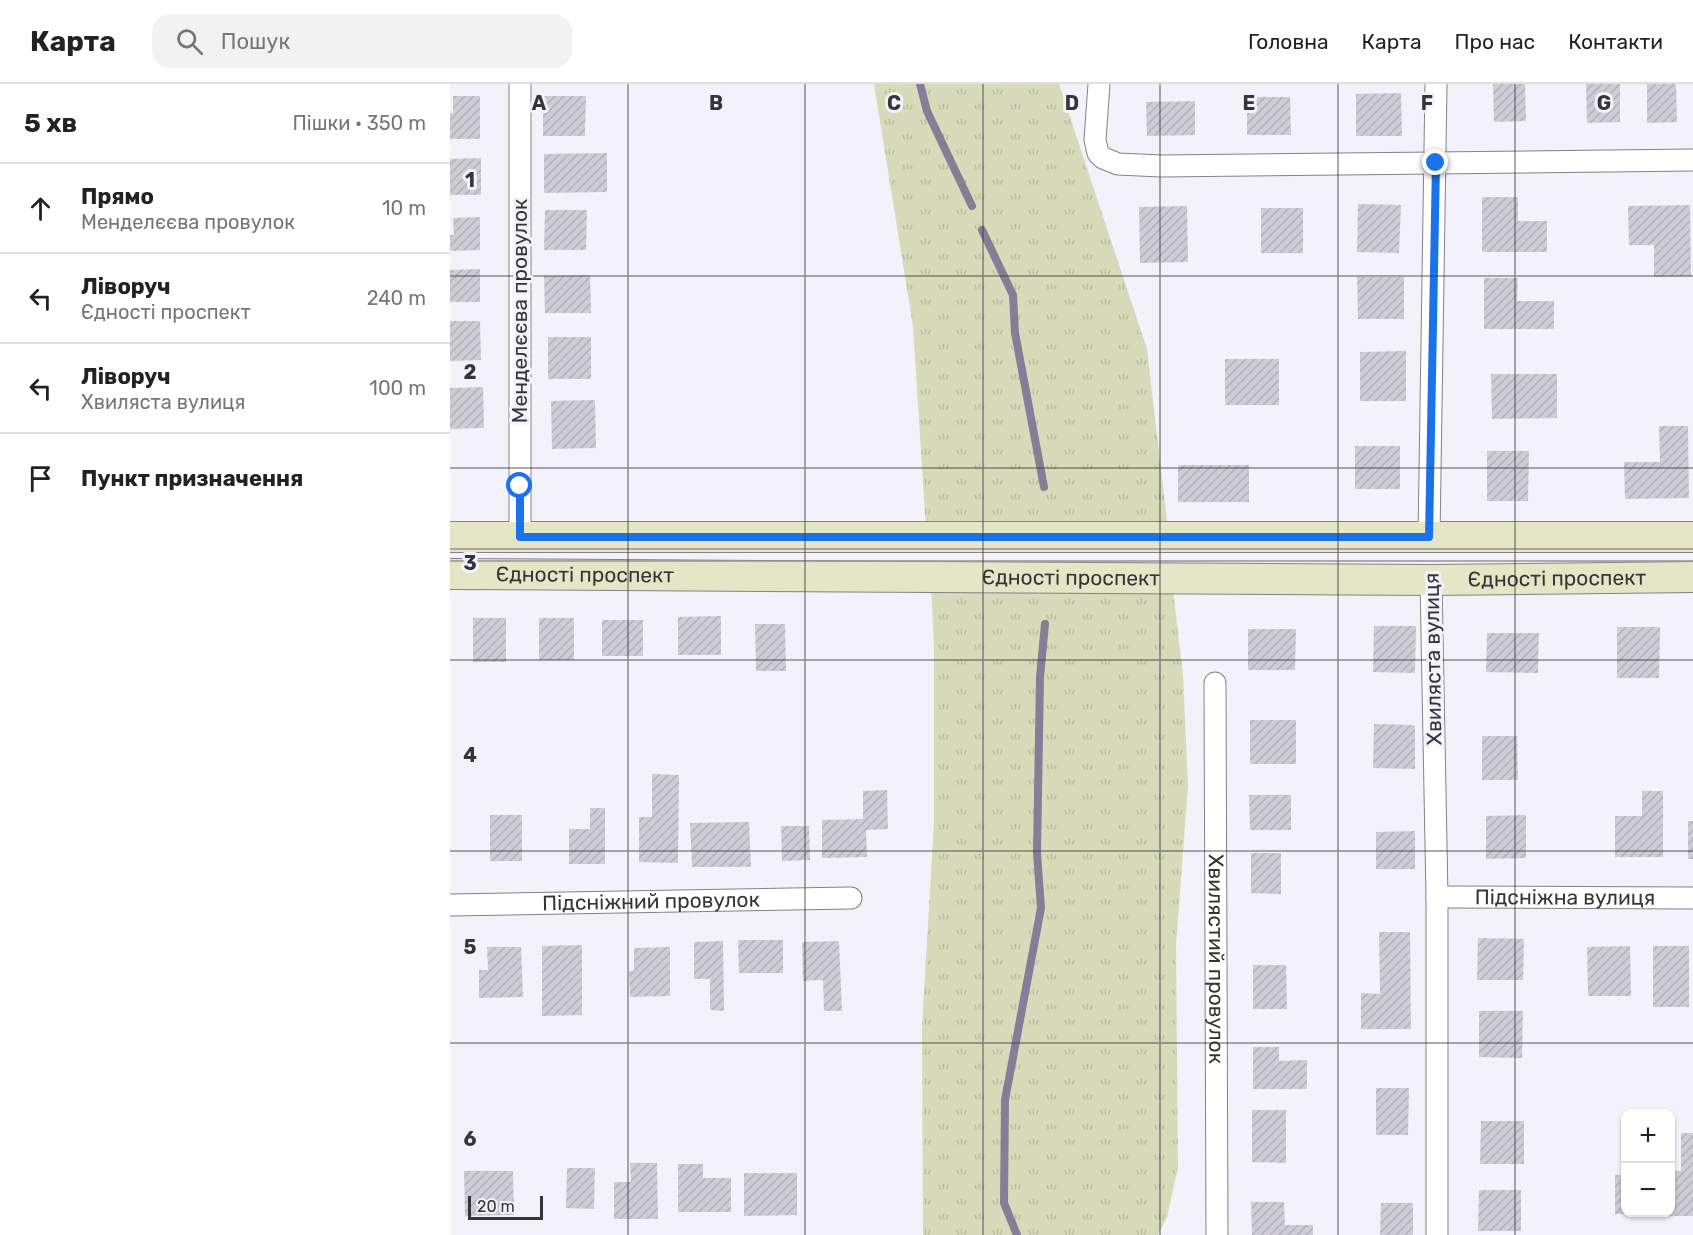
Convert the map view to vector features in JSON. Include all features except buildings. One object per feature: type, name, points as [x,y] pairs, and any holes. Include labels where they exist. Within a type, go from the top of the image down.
[{"type":"main road","name":"Єдності проспект","points":[[450,537],[1693,537]]},
{"type":"main road","name":"Хвиляста вулиця","points":[[1429,537],[1431,580]]},
{"type":"main road","name":"Єдності проспект","points":[[450,574],[1431,580],[1693,577]]},
{"type":"street","name":"Менделєєва провулок","points":[[520,84],[520,537]]},
{"type":"street","points":[[1098,84],[1095,122],[1098,153],[1102,158],[1118,164],[1141,166],[1693,160]]},
{"type":"street","name":"Хвиляста вулиця","points":[[1429,537],[1437,84]]},
{"type":"street","name":"Хвиляста вулиця","points":[[1431,580],[1437,897],[1437,1235]]},
{"type":"street","name":"Хвилястий провулок","points":[[1215,683],[1217,1235]]},
{"type":"street","name":"Підсніжна вулиця","points":[[1437,897],[1693,898]]},
{"type":"street","name":"Підсніжний провулок","points":[[450,905],[850,898]]},
{"type":"green space","points":[[874,84],[1059,84],[1147,349],[1168,529],[926,529],[913,326]]},
{"type":"green space","points":[[931,582],[1172,582],[1183,675],[1188,785],[1176,945],[1178,1167],[1167,1217],[1158,1235],[923,1235],[922,1027],[934,821],[934,646]]},
{"type":"waterway","points":[[920,84],[927,111],[972,206]]},
{"type":"waterway","points":[[982,230],[1013,295],[1015,333],[1044,487]]},
{"type":"waterway","points":[[1017,1235],[1004,1203],[1005,1100],[1041,908],[1037,853],[1040,677],[1045,624]]},
{"type":"tram line","points":[[450,549],[1693,549]]},
{"type":"tram line","points":[[450,561],[1693,561]]},
{"type":"route","points":[[520,486],[520,537],[1429,537],[1436,163]]}]
